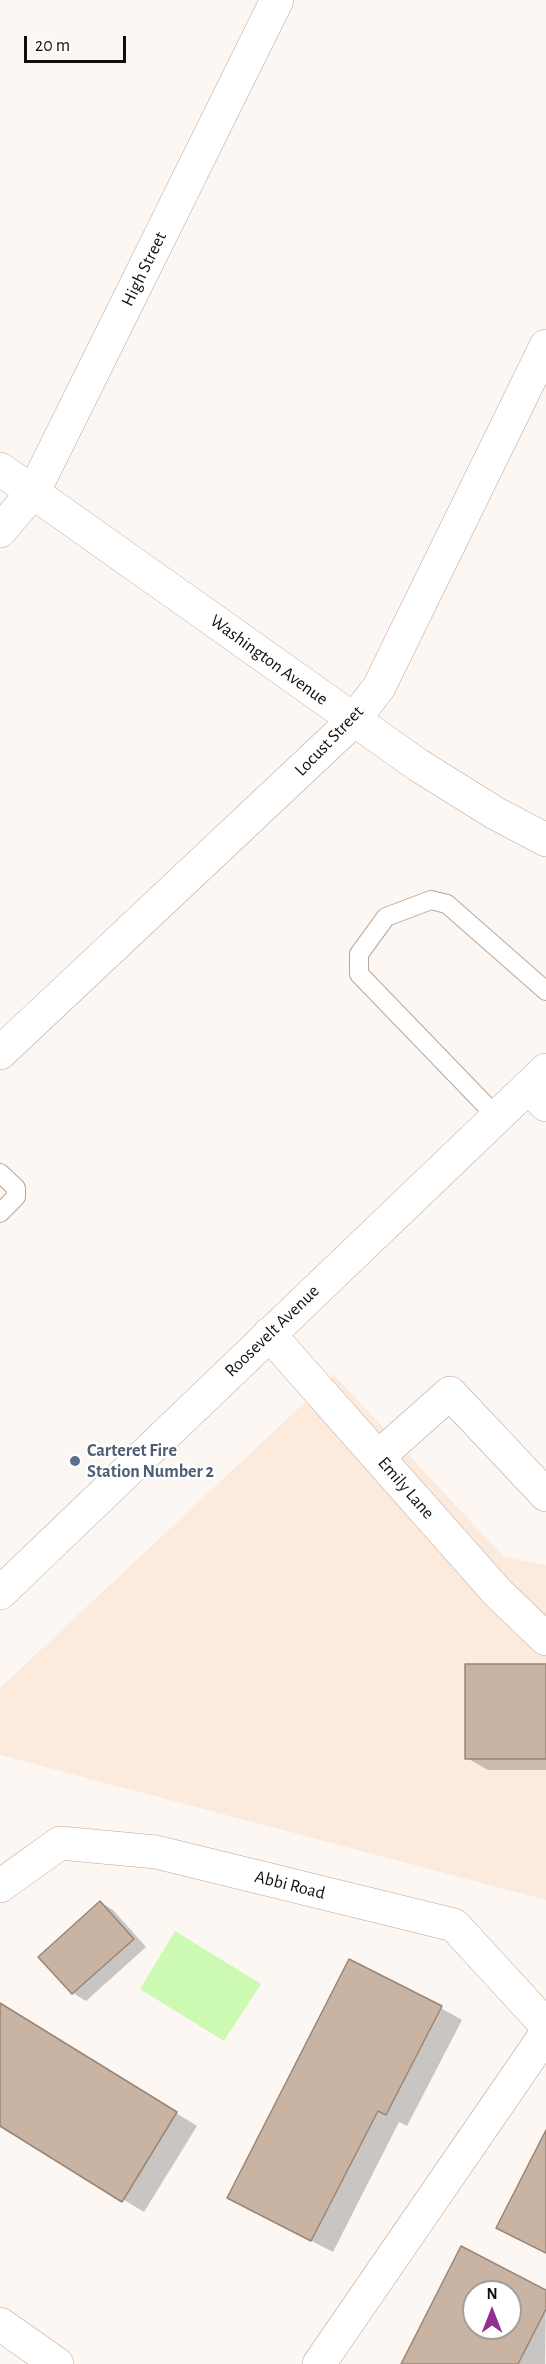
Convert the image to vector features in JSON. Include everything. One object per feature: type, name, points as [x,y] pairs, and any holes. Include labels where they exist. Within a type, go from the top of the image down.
[{"type":"street","name":"High Street","points":[[0,531],[34,492],[277,0]]},
{"type":"street","name":"Locust Street","points":[[0,1053],[353,721],[379,687],[546,346]]},
{"type":"street","name":"Washington Avenue","points":[[0,469],[417,765],[495,813],[546,840]]},
{"type":"street","name":"Roosevelt Avenue","points":[[0,1593],[497,1117],[540,1087]]},
{"type":"street","name":"Emily Lane","points":[[269,1334],[498,1593],[546,1639]]},
{"type":"street","points":[[378,1457],[450,1393],[546,1494]]},
{"type":"street","name":"Abbi Road","points":[[1,1884],[60,1843],[156,1852],[454,1925],[546,2025]]},
{"type":"street","points":[[319,2364],[546,2034]]},
{"type":"street","points":[[0,2324],[57,2364]]},
{"type":"lane","points":[[497,1117],[359,974],[359,954],[386,917],[431,900],[447,904],[546,991]]},
{"type":"lane","points":[[0,1173],[16,1188],[16,1197],[0,1213]]},
{"type":"shaded area","points":[[334,1375],[504,1557],[546,1565],[546,1900],[0,1755],[0,1688]]},
{"type":"green space","points":[[175,1931],[261,1984],[224,2041],[140,1989]]},
{"type":"building","points":[[465,1664],[546,1664],[546,1759],[465,1759]]},
{"type":"building","points":[[100,1901],[134,1939],[72,1994],[38,1957]]},
{"type":"building","points":[[349,1959],[442,2006],[386,2115],[378,2111],[311,2241],[227,2198]]},
{"type":"building","points":[[0,2003],[177,2112],[122,2202],[0,2126]]},
{"type":"building","points":[[546,2130],[546,2253],[496,2228]]},
{"type":"building","points":[[461,2246],[546,2290],[546,2309],[518,2364],[401,2364]]},
{"type":"place","name":"Carteret Fire Station Number 2","points":[[75,1461]]}]
